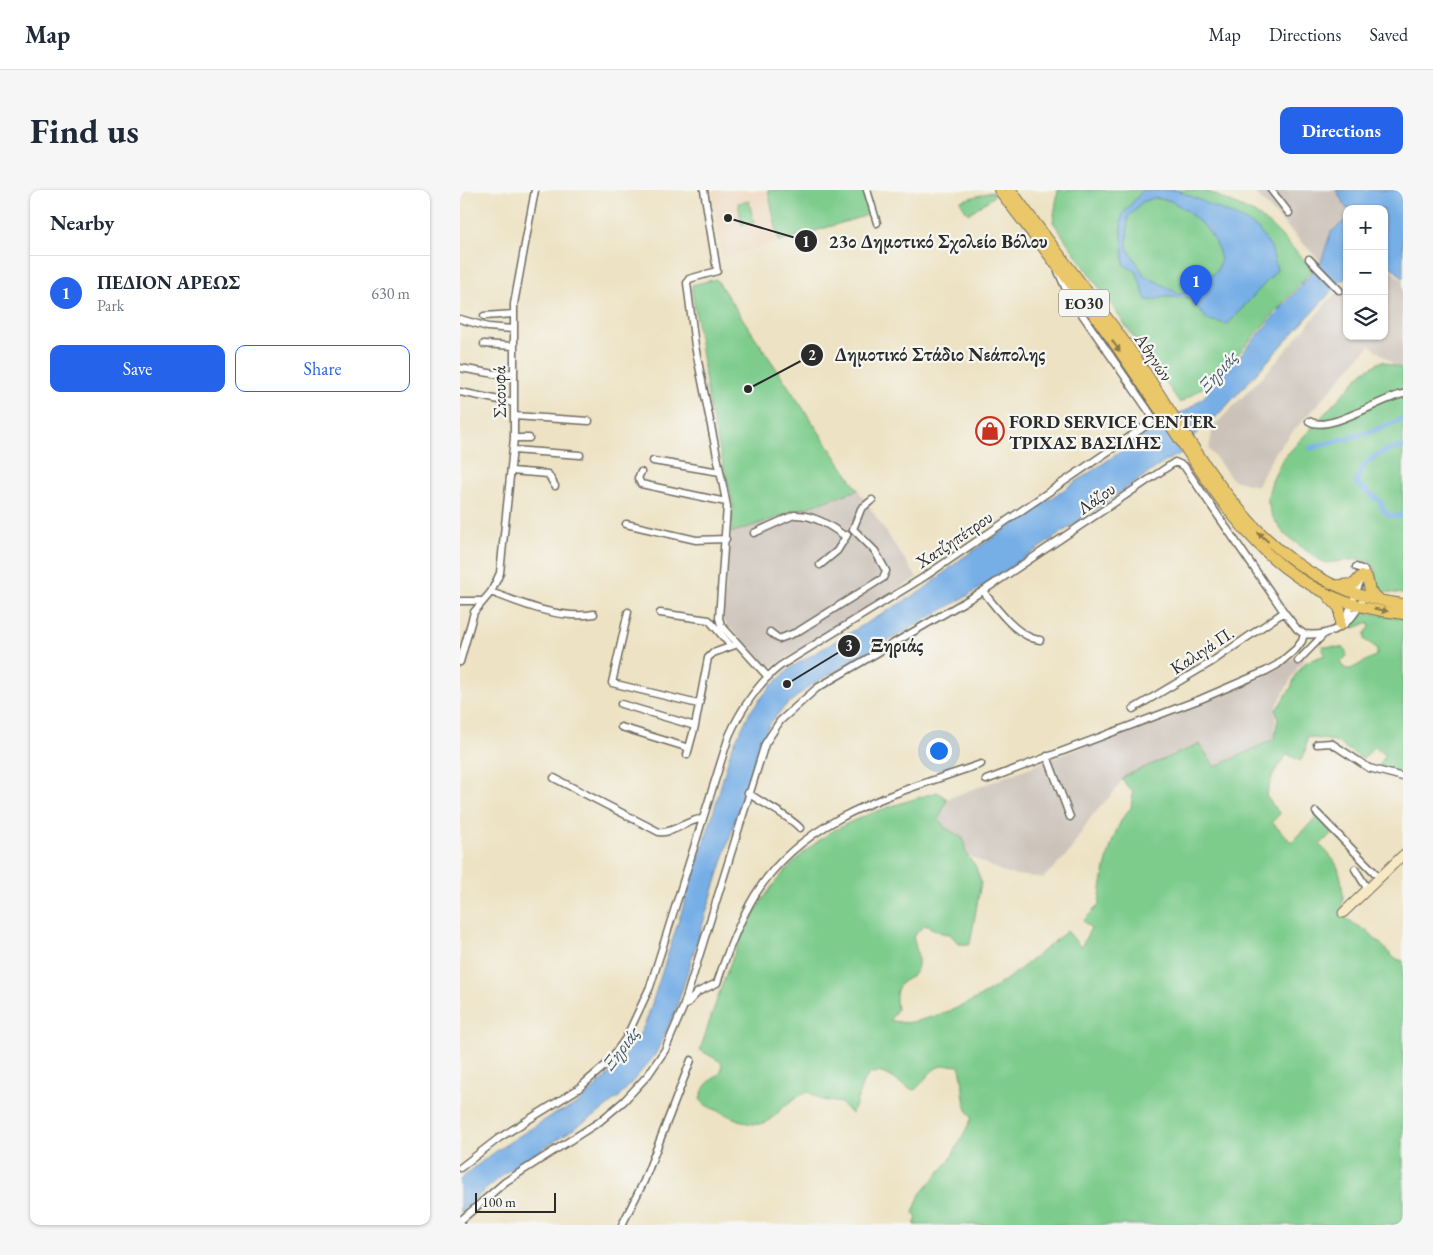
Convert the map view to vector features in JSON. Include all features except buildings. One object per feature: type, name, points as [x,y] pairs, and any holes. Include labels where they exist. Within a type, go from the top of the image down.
[{"type":"main road","name":"Αθηνών","points":[[999,190],[1166,411]]},
{"type":"main road","name":"Αθηνών","points":[[1010,190],[1098,304],[1190,449],[1260,534],[1326,587],[1358,600],[1403,614]]},
{"type":"main road","points":[[1338,627],[1340,609],[1326,587],[1351,585],[1364,576],[1370,591],[1382,601]]},
{"type":"main road","name":"Αθηνών","points":[[1358,600],[1403,604]]},
{"type":"street","name":"Σκουφά","points":[[460,662],[471,620],[491,592],[500,573],[514,438],[514,314],[536,190]]},
{"type":"street","points":[[704,190],[717,271],[689,279],[687,283],[697,355],[726,502],[726,539],[718,618],[721,625],[768,677]]},
{"type":"street","points":[[866,190],[877,224]]},
{"type":"street","points":[[1271,190],[1289,213]]},
{"type":"street","points":[[1309,259],[1338,290]]},
{"type":"street","name":"Αθηνών","points":[[1057,267],[1068,294],[1125,375],[1150,413],[1152,420]]},
{"type":"street","points":[[484,316],[514,314]]},
{"type":"street","points":[[460,319],[492,328],[513,329]]},
{"type":"street","points":[[484,344],[513,346]]},
{"type":"street","points":[[460,368],[495,374],[514,373]]},
{"type":"street","points":[[460,392],[514,403]]},
{"type":"street","points":[[1310,421],[1317,424],[1338,420],[1403,394]]},
{"type":"street","points":[[514,416],[589,421]]},
{"type":"street","name":"Χατζηπέτρου","points":[[460,1168],[500,1138],[578,1090],[601,1070],[618,1051],[634,1026],[650,987],[701,820],[735,722],[768,677],[780,666],[917,582],[1077,475],[1142,430],[1152,420]]},
{"type":"street","points":[[514,438],[529,438]]},
{"type":"street","points":[[513,450],[580,454]]},
{"type":"street","points":[[653,460],[720,472]]},
{"type":"street","name":"Λάζου","points":[[460,1221],[505,1182],[599,1122],[624,1101],[648,1075],[665,1050],[683,1008],[762,751],[770,734],[780,720],[806,696],[828,680],[983,591],[1172,463],[1182,465],[1284,612]]},
{"type":"street","points":[[511,471],[548,474],[555,486]]},
{"type":"street","points":[[640,472],[638,478],[641,484],[726,502]]},
{"type":"street","points":[[820,565],[831,557],[853,527],[861,509],[872,500]]},
{"type":"street","points":[[754,533],[794,514],[801,514],[832,527],[846,537]]},
{"type":"street","points":[[626,524],[696,540],[726,539]]},
{"type":"street","points":[[770,632],[779,638],[797,632],[883,578],[886,571],[878,555],[854,531],[853,527]]},
{"type":"street","points":[[1298,661],[1325,633],[1338,627],[1358,600],[1364,576]]},
{"type":"street","points":[[983,591],[999,612],[1024,636],[1040,640]]},
{"type":"street","points":[[491,592],[530,606],[574,617],[594,614]]},
{"type":"street","points":[[460,601],[483,601]]},
{"type":"street","points":[[628,612],[612,683],[698,704]]},
{"type":"street","points":[[1284,612],[1297,629],[1304,634],[1325,633]]},
{"type":"street","name":"Καλιγά Π.","points":[[1133,709],[1210,663],[1284,612]]},
{"type":"street","points":[[660,613],[709,620],[731,646]]},
{"type":"street","points":[[986,780],[1167,713],[1266,671],[1296,649],[1302,641],[1304,634]]},
{"type":"street","points":[[621,727],[688,751],[695,726],[708,658],[713,653],[738,644]]},
{"type":"street","points":[[621,704],[695,726]]},
{"type":"street","points":[[1317,744],[1332,743],[1369,768],[1403,777]]},
{"type":"street","points":[[1047,756],[1070,817]]},
{"type":"street","points":[[683,1008],[698,992],[717,983],[735,933],[755,894],[788,855],[810,837],[844,814],[980,764]]},
{"type":"street","points":[[554,778],[659,832],[666,832],[690,821],[701,820]]},
{"type":"street","points":[[748,794],[790,819],[800,828]]},
{"type":"street","points":[[1316,812],[1379,877]]},
{"type":"street","points":[[1343,913],[1403,855]]},
{"type":"street","points":[[1355,870],[1368,888]]},
{"type":"street","points":[[622,1225],[644,1181],[691,1060]]},
{"type":"shaded area","points":[[711,190],[768,190],[779,242],[726,256],[722,255]]},
{"type":"shaded area","points":[[1252,190],[1336,190],[1345,205],[1343,205],[1343,222],[1331,232],[1321,262]]},
{"type":"shaded area","points":[[1388,266],[1398,277],[1403,279],[1403,369],[1397,367],[1370,345],[1275,452],[1257,486],[1233,480],[1209,449],[1213,427],[1269,370],[1330,299],[1343,288],[1343,340],[1388,340]]},
{"type":"shaded area","points":[[858,490],[917,578],[767,670],[722,619],[731,533]]},
{"type":"shaded area","points":[[1301,653],[1305,659],[1298,666],[1276,707],[1274,738],[1214,767],[1189,747],[1122,780],[1114,792],[1091,817],[1068,854],[1043,878],[1008,874],[967,855],[963,838],[944,827],[939,818],[947,799],[1255,681]]},
{"type":"green space","points":[[768,190],[864,190],[871,214],[779,242]]},
{"type":"green space","points":[[1058,190],[1205,190],[1254,213],[1272,226],[1313,269],[1218,377],[1180,403],[1053,222]]},
{"type":"green space","points":[[991,192],[994,193],[993,197],[968,214],[960,201]]},
{"type":"green space","points":[[749,201],[754,223],[742,225],[738,203]]},
{"type":"green space","points":[[716,279],[858,490],[731,533],[733,504],[710,410],[692,290],[692,285]]},
{"type":"green space","points":[[1382,361],[1403,369],[1403,594],[1378,591],[1375,568],[1372,563],[1358,559],[1326,563],[1318,559],[1284,534],[1272,516],[1267,499],[1272,481],[1282,460],[1363,372]]},
{"type":"green space","points":[[1362,612],[1403,618],[1403,774],[1379,767],[1385,755],[1374,747],[1363,759],[1335,741],[1307,737],[1305,753],[1300,761],[1287,754],[1273,774],[1266,796],[1280,814],[1272,822],[1291,842],[1318,816],[1333,832],[1320,845],[1331,857],[1340,874],[1343,897],[1342,912],[1344,917],[1371,934],[1394,958],[1403,961],[1403,1225],[914,1225],[917,1218],[913,1213],[920,1194],[950,1160],[972,1118],[965,1105],[959,1066],[943,1066],[933,1070],[915,1090],[889,1076],[876,1072],[864,1081],[851,1114],[841,1103],[822,1100],[809,1092],[795,1098],[771,1119],[764,1123],[754,1124],[741,1121],[710,1107],[700,1099],[706,1086],[721,1070],[721,1062],[700,1050],[720,990],[743,934],[775,883],[796,860],[821,839],[861,817],[908,801],[937,792],[947,799],[939,819],[944,827],[963,838],[966,854],[975,865],[981,882],[970,944],[959,944],[950,934],[942,933],[925,925],[913,937],[918,957],[917,970],[900,984],[896,998],[897,1009],[890,1020],[911,1022],[951,1010],[970,1002],[1004,982],[1067,931],[1081,947],[1091,928],[1083,921],[1099,905],[1105,867],[1113,839],[1125,815],[1131,808],[1133,793],[1122,780],[1125,776],[1199,744],[1215,767],[1274,739],[1278,719],[1276,710],[1291,688],[1296,674],[1306,662],[1325,655],[1322,646],[1344,648],[1347,656],[1341,662],[1345,669],[1351,669],[1377,655],[1377,648],[1365,640],[1365,633],[1370,627],[1369,622],[1354,628],[1351,626]]},
{"type":"water","points":[[1143,190],[1177,190],[1246,221],[1258,229],[1271,247],[1277,270],[1228,324],[1208,320],[1189,298],[1167,297],[1146,300],[1136,271],[1124,265],[1121,220],[1123,214]],"holes":[[[1155,198],[1171,201],[1186,210],[1205,227],[1216,242],[1221,259],[1217,271],[1191,291],[1179,294],[1144,275],[1127,247],[1128,217],[1142,202]]]},
{"type":"water","points":[[1336,190],[1403,190],[1403,278],[1388,264],[1388,205],[1345,205]]},
{"type":"water","points":[[1343,222],[1343,280],[1220,413],[1195,435],[1184,452],[1166,461],[979,589],[811,685],[784,707],[771,722],[760,742],[675,1012],[655,1055],[620,1096],[600,1112],[506,1172],[460,1212],[460,1180],[505,1145],[553,1115],[581,1101],[618,1064],[634,1043],[647,1019],[712,817],[731,750],[750,712],[770,687],[792,667],[923,590],[961,559],[1144,436],[1162,417],[1186,411],[1205,396],[1321,262],[1331,232]]},
{"type":"waterway","points":[[1311,448],[1367,433],[1403,419]]},
{"type":"waterway","points":[[1403,447],[1380,454],[1368,462],[1362,468],[1356,483],[1381,502],[1383,510],[1390,516],[1403,516]]},
{"type":"place","name":"23ο Δημοτικό Σχολείο Βόλου","points":[[728,218]]},
{"type":"place","name":"ΠΕΔΙΟΝ ΑΡΕΩΣ","points":[[1196,306]]},
{"type":"place","name":"Δημοτικό Στάδιο Νεάπολης","points":[[748,389]]},
{"type":"place","name":"FORD SERVICE CENTER ΤΡΙΧΑΣ ΒΑΣΙΛΗΣ","points":[[990,431]]},
{"type":"place","name":"Ξηριάς","points":[[787,684]]}]
